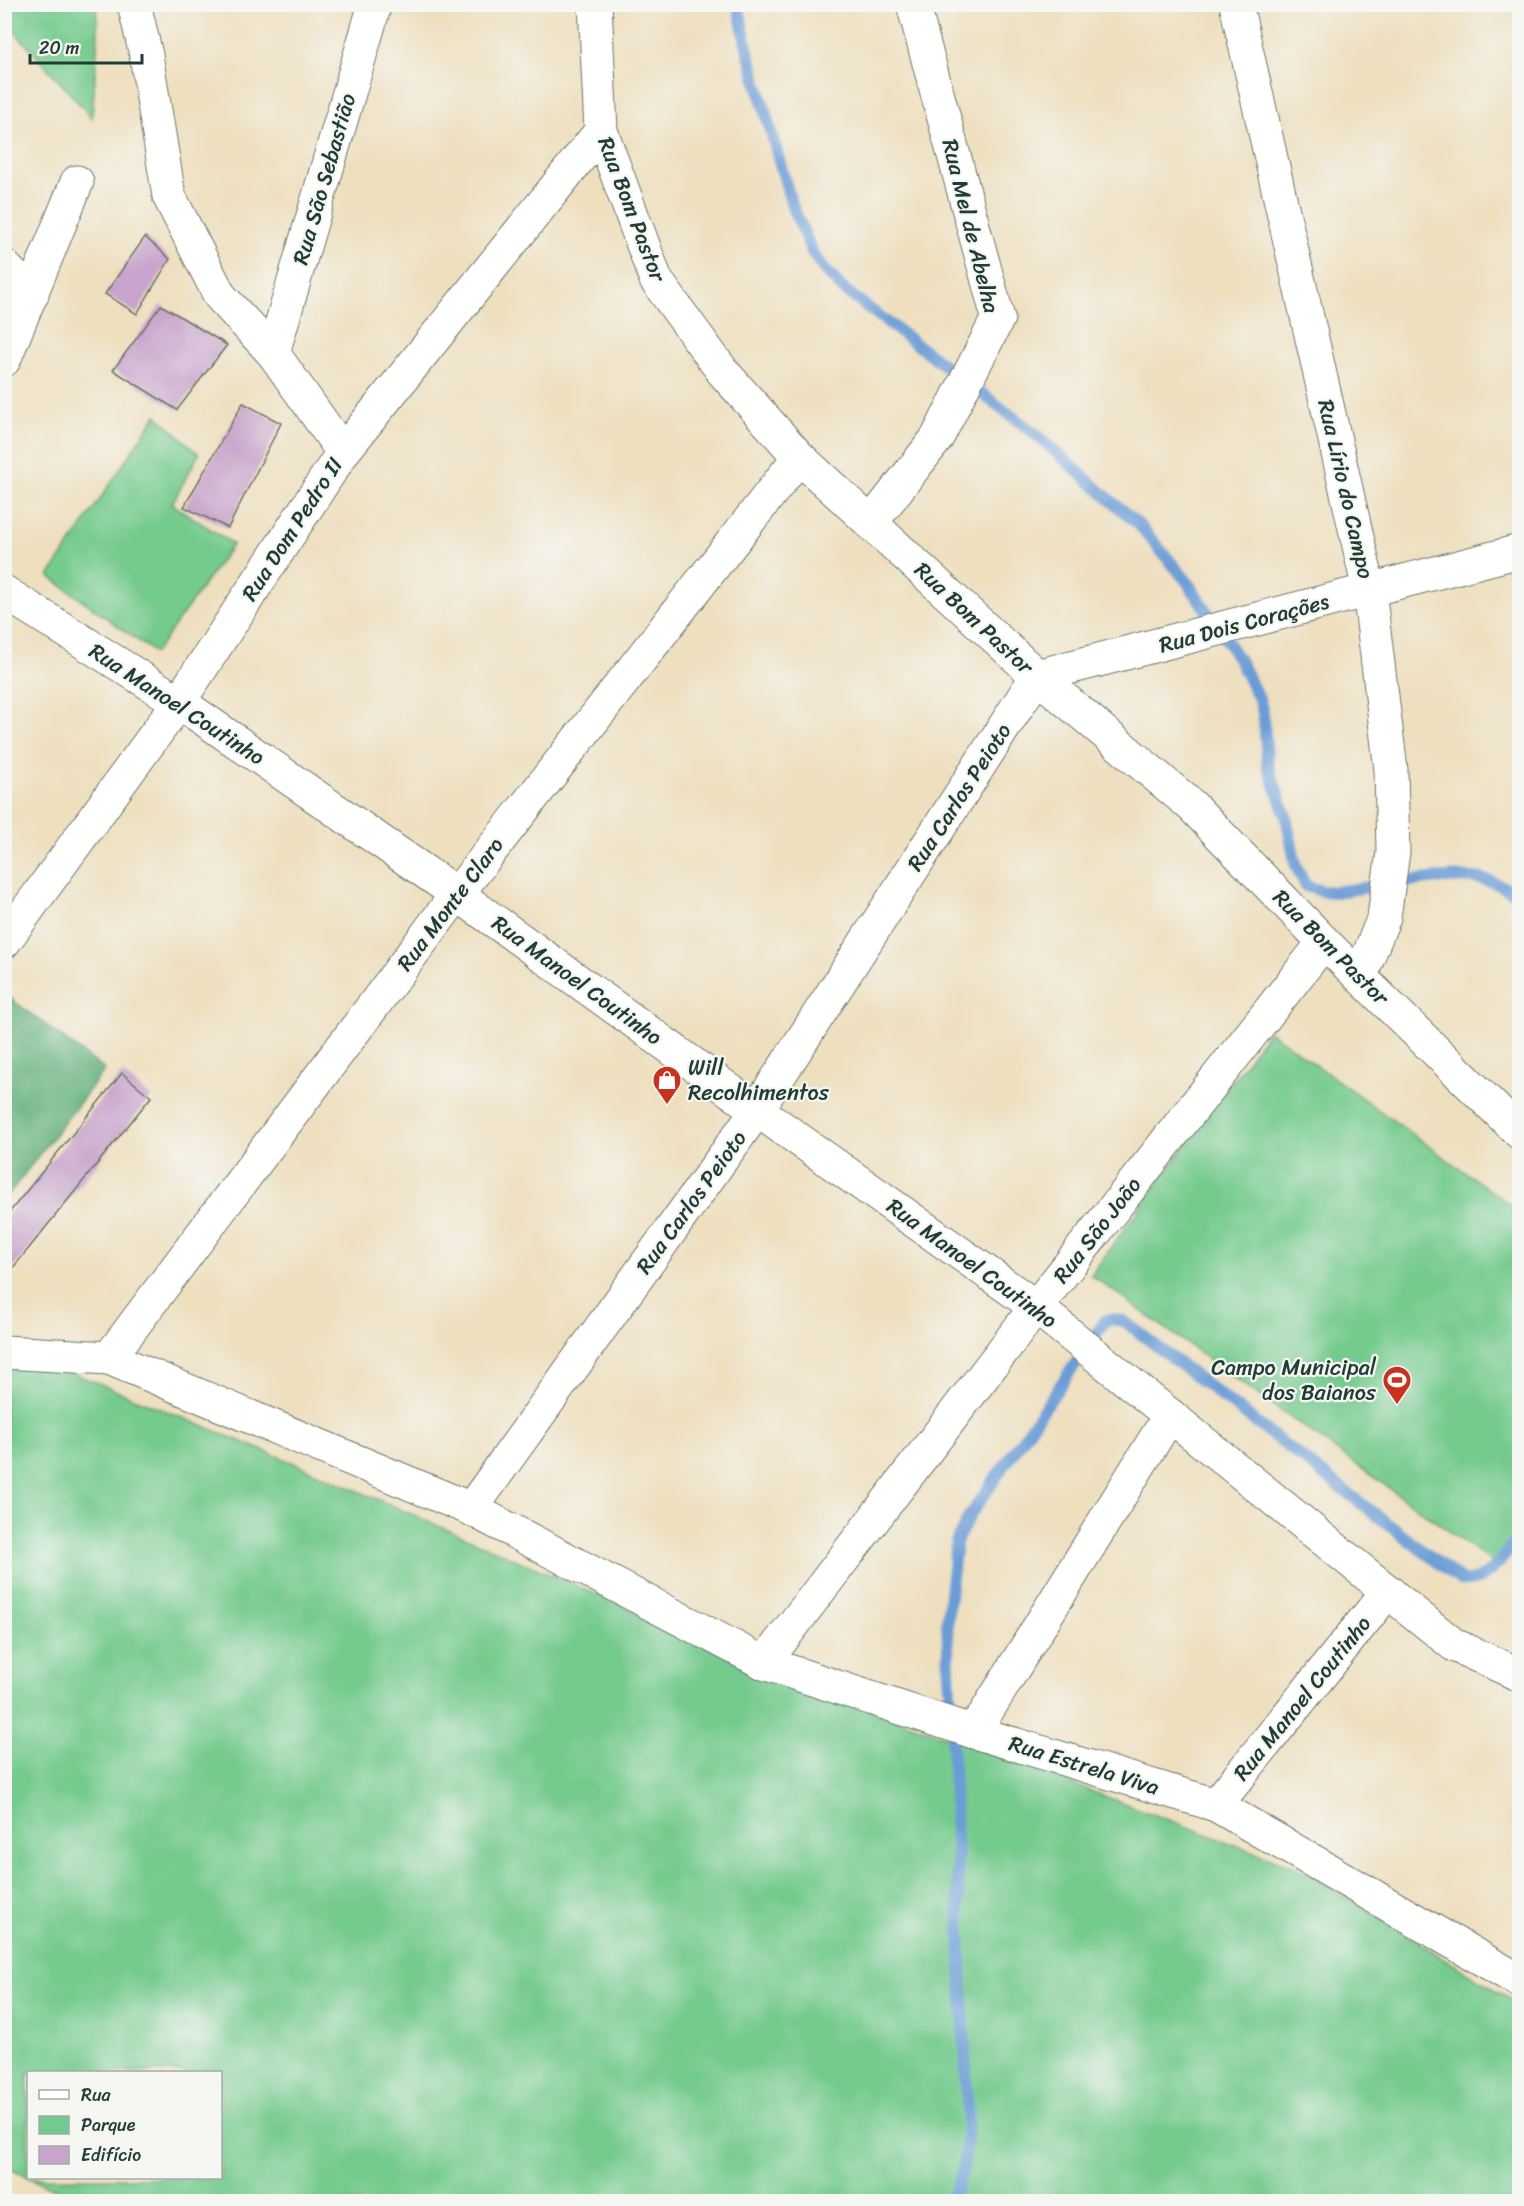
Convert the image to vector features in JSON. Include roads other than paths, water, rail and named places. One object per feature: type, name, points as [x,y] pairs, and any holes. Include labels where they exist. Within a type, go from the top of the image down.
[{"type":"street","name":"Rua São Sebastião","points":[[273,353],[375,4]]},
{"type":"street","name":"Rua Bom Pastor","points":[[595,4],[601,131],[656,280],[723,372],[799,457],[1037,676],[1192,806],[1324,942],[1520,1133]]},
{"type":"street","name":"Rua Mel de Abelha","points":[[871,523],[937,438],[998,318],[913,4]]},
{"type":"street","name":"Rua Lírio do Campo","points":[[1236,4],[1369,590],[1391,770],[1393,852],[1384,917],[1360,977]]},
{"type":"street","points":[[134,6],[146,55],[169,196],[219,296],[273,353],[343,452]]},
{"type":"street","name":"Rua Dom Pedro II","points":[[4,942],[179,702],[343,452],[601,131]]},
{"type":"street","points":[[4,360],[77,182]]},
{"type":"street","points":[[4,266],[32,295]]},
{"type":"street","name":"Rua Monte Claro","points":[[109,1358],[457,894],[799,457]]},
{"type":"street","name":"Rua Dois Corações","points":[[1037,676],[1520,551]]},
{"type":"street","name":"Rua Manoel Coutinho","points":[[4,592],[179,702],[457,894],[1036,1307],[1454,1645],[1520,1675]]},
{"type":"street","name":"Rua Carlos Peioto","points":[[471,1509],[757,1110],[1037,676]]},
{"type":"street","name":"Rua São João","points":[[764,1663],[1036,1307],[1324,942]]},
{"type":"street","points":[[4,1352],[109,1358],[471,1509],[764,1663],[974,1732]]},
{"type":"street","name":"Rua Estrela Viva","points":[[1170,1415],[974,1732],[1216,1805],[1520,1981]]},
{"type":"street","name":"Rua Manoel Coutinho","points":[[1216,1805],[1388,1591]]},
{"type":"waterway","points":[[738,4],[747,48],[791,202],[812,252],[822,267],[842,288],[1034,433],[1140,526],[1186,580],[1238,658],[1259,699],[1263,713],[1268,766],[1286,816],[1296,866],[1306,886],[1334,892],[1409,881],[1466,878],[1492,882],[1520,897]]},
{"type":"waterway","points":[[947,2202],[961,2175],[968,2124],[947,1621],[956,1542],[970,1515],[1105,1321],[1110,1319],[1124,1321],[1462,1581],[1472,1581],[1488,1573],[1520,1535]]},
{"type":"place","name":"Will Recolhimentos","points":[[667,1106]]},
{"type":"place","name":"Campo Municipal dos Baianos","points":[[1397,1406]]}]
